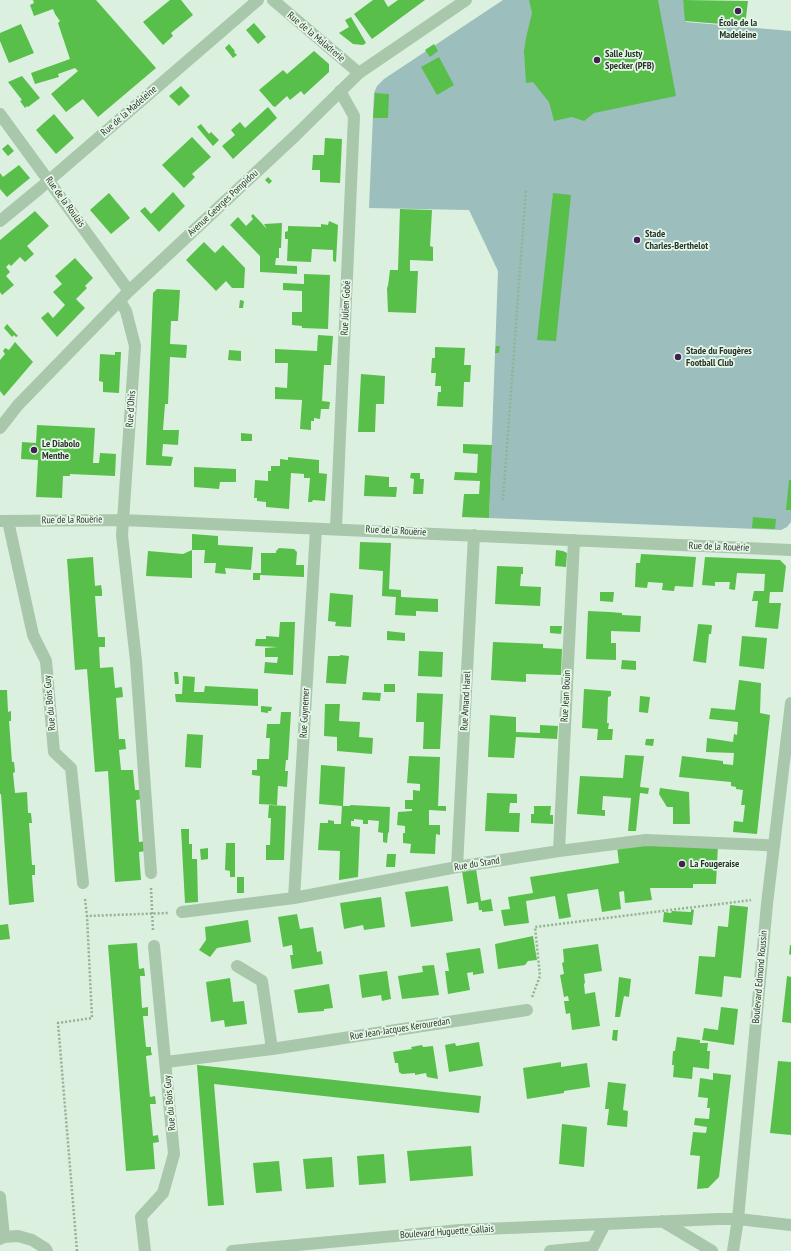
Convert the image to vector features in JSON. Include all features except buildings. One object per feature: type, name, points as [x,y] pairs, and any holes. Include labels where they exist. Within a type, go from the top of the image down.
[{"type":"street","name":"Rue de la Madeleine","points":[[0,221],[258,0]]},
{"type":"street","name":"Rue de la Maladrerie","points":[[273,0],[359,73]]},
{"type":"street","name":"Avenue Georges Pompidou","points":[[0,428],[18,405],[129,291],[359,73],[466,0]]},
{"type":"street","name":"Rue Julien Gobé","points":[[336,528],[354,116],[340,91]]},
{"type":"street","name":"Rue de la Roulais","points":[[0,114],[129,291]]},
{"type":"street","name":"Rue d'Ohis","points":[[120,301],[126,311],[135,346],[123,520]]},
{"type":"street","name":"Rue de la Rouërie","points":[[4,521],[123,520],[316,529],[336,528],[791,550]]},
{"type":"street","points":[[123,520],[122,535],[136,661],[151,873]]},
{"type":"street","name":"Rue du Bois Guy","points":[[4,521],[33,635],[46,661],[54,752],[71,768],[83,883]]},
{"type":"street","name":"Rue Guynemer","points":[[294,898],[316,529]]},
{"type":"street","name":"Rue Amand Harel","points":[[457,867],[474,535]]},
{"type":"street","name":"Rue Jean Bouin","points":[[559,851],[574,540]]},
{"type":"street","name":"Boulevard Edmond Roussin","points":[[733,1251],[738,1219],[773,846],[791,703]]},
{"type":"street","name":"Rue du Stand","points":[[182,912],[294,898],[457,867],[559,851],[646,840],[773,846]]},
{"type":"street","name":"Rue du Bois Guy","points":[[145,1251],[141,1217],[163,1193],[174,1154],[154,946]]},
{"type":"street","points":[[237,966],[262,981],[272,1049]]},
{"type":"street","name":"Rue Jean-Jacques Kerouredan","points":[[166,1062],[272,1049],[528,1010]]},
{"type":"street","points":[[0,1197],[2,1238],[18,1236],[32,1240],[48,1251]]},
{"type":"street","name":"Boulevard Huguette Gallais","points":[[232,1251],[460,1230],[738,1219],[791,1225]]},
{"type":"street","points":[[662,1221],[712,1251]]},
{"type":"street","points":[[550,1251],[593,1247],[605,1224]]},
{"type":"path","points":[[503,500],[526,189]]},
{"type":"path","points":[[151,873],[154,946]]},
{"type":"path","points":[[528,1010],[540,976],[535,927],[752,900],[767,904]]},
{"type":"path","points":[[77,1251],[58,1023],[92,1018],[87,916],[182,912]]},
{"type":"shaded area","name":"Stade Charles-Berthelot","points":[[503,0],[683,0],[686,22],[791,31],[791,522],[787,527],[781,530],[489,518],[498,271],[469,210],[369,208],[374,93],[377,86],[384,79]]},
{"type":"place","name":"École de la Madeleine","points":[[738,11]]},
{"type":"place","name":"Salle Justy Specker (PFB)","points":[[597,60]]},
{"type":"place","name":"Stade Charles-Berthelot","points":[[637,240]]},
{"type":"place","name":"Stade du Fougères Football Club","points":[[678,357]]},
{"type":"place","name":"Le Diabolo Menthe","points":[[34,450]]},
{"type":"place","name":"La Fougeraise","points":[[682,864]]}]
